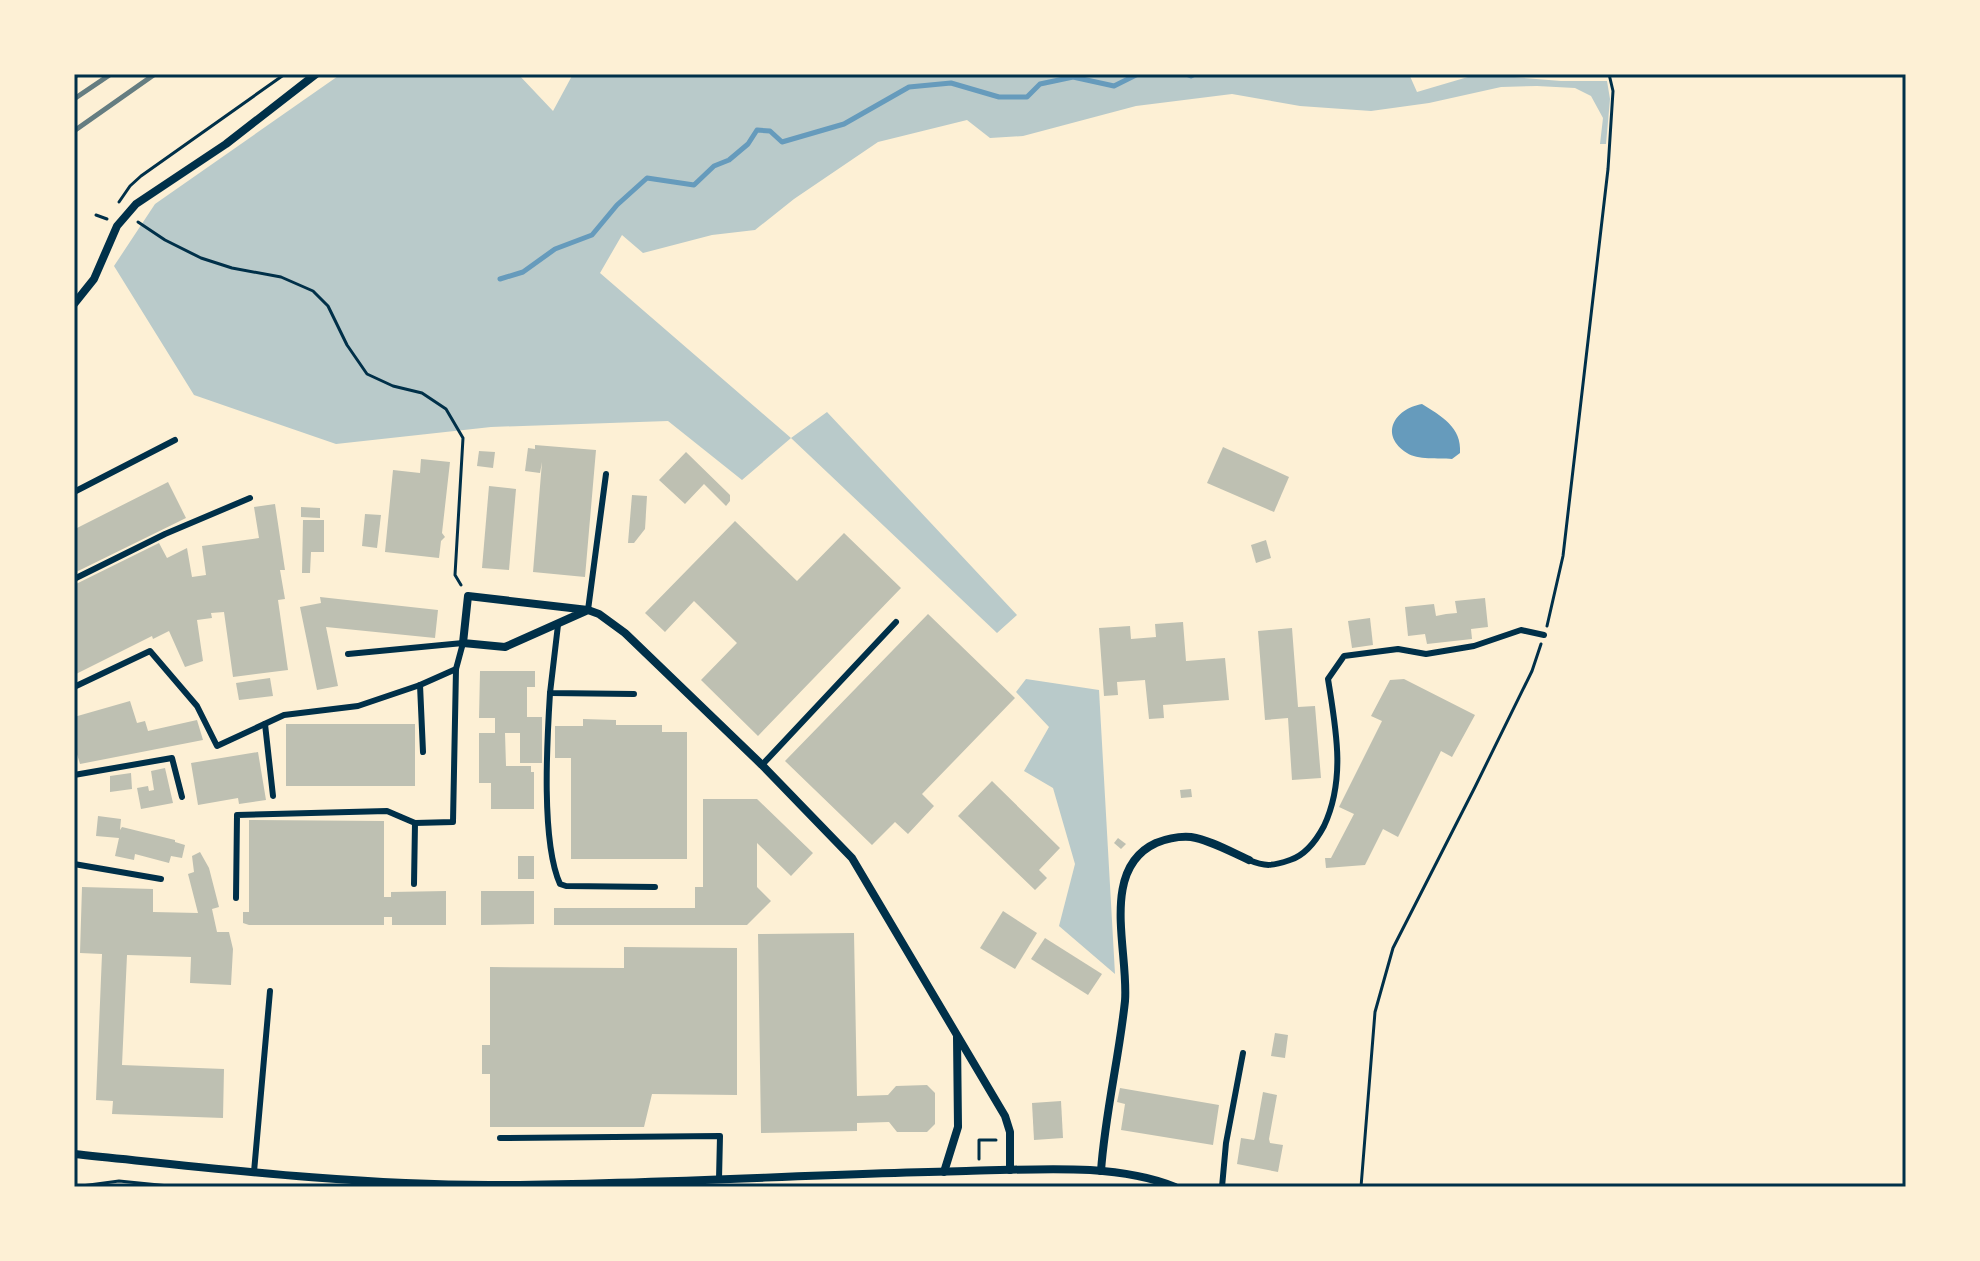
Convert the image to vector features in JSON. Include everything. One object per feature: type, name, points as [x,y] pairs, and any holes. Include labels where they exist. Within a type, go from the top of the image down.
[{"type":"street","points":[[74,304],[86,293],[117,226],[126,214],[160,186],[226,144],[316,74]]},
{"type":"street","points":[[588,610],[505,647],[463,643],[468,596],[588,610],[599,614],[625,633],[762,765],[852,858],[1005,1116],[1010,1140],[1010,1170]]},
{"type":"street","points":[[1101,1171],[1105,1122],[1125,998],[1121,893],[1127,870],[1135,857],[1152,845],[1182,837],[1194,838],[1249,860]]},
{"type":"street","points":[[944,1172],[958,1127],[956,1037]]},
{"type":"street","points":[[74,1154],[401,1183],[642,1185],[719,1179],[1010,1170],[1101,1171],[1152,1178],[1175,1187]]},
{"type":"lane","points":[[74,492],[175,440]]},
{"type":"lane","points":[[588,610],[606,474]]},
{"type":"lane","points":[[74,579],[165,534],[250,498]]},
{"type":"lane","points":[[762,765],[896,622]]},
{"type":"lane","points":[[558,625],[548,741],[550,855],[560,884],[655,887]]},
{"type":"lane","points":[[1249,860],[1270,867],[1298,858],[1317,840],[1331,811],[1338,773],[1336,728],[1328,679],[1344,656],[1398,649],[1426,654],[1474,646],[1521,630],[1544,635]]},
{"type":"lane","points":[[236,898],[237,815],[387,811],[415,823],[453,822],[456,669],[463,643],[348,654]]},
{"type":"lane","points":[[74,687],[150,651],[197,706],[217,746],[284,715],[358,706],[456,669]]},
{"type":"lane","points":[[420,685],[423,752]]},
{"type":"lane","points":[[550,693],[634,694]]},
{"type":"lane","points":[[265,724],[273,796]]},
{"type":"lane","points":[[74,775],[172,758],[182,797]]},
{"type":"lane","points":[[414,884],[415,823]]},
{"type":"lane","points":[[74,864],[161,879]]},
{"type":"lane","points":[[254,1172],[270,991]]},
{"type":"lane","points":[[1222,1187],[1226,1143],[1243,1053]]},
{"type":"lane","points":[[500,1138],[720,1136],[719,1179]]},
{"type":"lane","points":[[296,1187],[297,1176]]},
{"type":"path","points":[[116,207],[141,176],[285,74]]},
{"type":"path","points":[[126,214],[165,240],[201,258],[232,268],[281,277],[313,291],[328,306],[347,345],[367,374],[393,386],[422,393],[446,409],[463,438],[455,575],[468,596]]},
{"type":"path","points":[[96,215],[108,220]]},
{"type":"path","points":[[981,1171],[979,1140],[1010,1140]]},
{"type":"path","points":[[74,1187],[119,1181],[179,1187]]},
{"type":"shaded area","points":[[341,74],[518,74],[553,111],[573,74],[1409,74],[1417,92],[1478,74],[1561,81],[1607,81],[1610,99],[1606,144],[1600,144],[1603,118],[1591,96],[1575,88],[1537,86],[1501,87],[1429,103],[1371,111],[1300,106],[1232,94],[1136,106],[1023,136],[990,138],[967,120],[878,142],[794,199],[755,230],[712,235],[643,253],[622,235],[600,273],[791,438],[742,480],[668,421],[491,427],[336,444],[194,395],[114,266],[155,204]]},
{"type":"shaded area","points":[[827,412],[1017,615],[997,633],[791,438]]},
{"type":"shaded area","points":[[1026,679],[1099,690],[1115,974],[1059,926],[1075,864],[1053,788],[1024,771],[1049,727],[1016,692]]},
{"type":"water","points":[[1422,404],[1443,418],[1458,436],[1460,453],[1452,459],[1422,458],[1398,446],[1392,431],[1398,417],[1404,411]]},
{"type":"building","points":[[535,445],[596,450],[585,577],[533,572],[542,462],[540,473],[525,471],[528,448],[535,449]]},
{"type":"building","points":[[1223,447],[1289,477],[1274,512],[1207,483]]},
{"type":"building","points":[[479,451],[495,452],[493,468],[477,466]]},
{"type":"building","points":[[686,452],[730,495],[726,506],[704,484],[685,504],[659,480]]},
{"type":"building","points":[[421,459],[450,462],[442,533],[445,537],[441,541],[439,558],[385,552],[393,470],[420,473]]},
{"type":"building","points":[[168,482],[186,518],[74,573],[74,522],[77,528]]},
{"type":"building","points":[[489,486],[516,489],[509,570],[482,568]]},
{"type":"building","points":[[632,495],[647,496],[645,529],[634,543],[628,543]]},
{"type":"building","points":[[275,504],[285,570],[280,570],[285,599],[278,600],[288,670],[233,677],[224,612],[211,613],[212,618],[197,620],[203,661],[185,667],[169,631],[153,639],[152,636],[74,675],[74,585],[159,543],[167,558],[187,548],[192,577],[206,575],[202,546],[259,538],[254,507]]},
{"type":"building","points":[[301,507],[320,508],[320,518],[301,517]]},
{"type":"building","points":[[365,514],[381,515],[377,548],[362,546]]},
{"type":"building","points":[[303,520],[324,520],[324,552],[311,552],[310,573],[302,573]]},
{"type":"building","points":[[735,521],[797,581],[844,533],[901,588],[758,736],[701,680],[737,643],[694,601],[665,632],[645,613]]},
{"type":"building","points":[[1266,540],[1271,558],[1256,563],[1251,545]]},
{"type":"building","points":[[320,597],[438,610],[435,638],[326,627],[338,686],[317,690],[300,607],[321,603]]},
{"type":"building","points":[[1485,598],[1488,627],[1471,629],[1472,639],[1427,644],[1425,634],[1408,636],[1405,607],[1434,604],[1436,616],[1457,613],[1455,601]]},
{"type":"building","points":[[928,614],[1015,698],[922,794],[934,806],[908,834],[895,822],[872,845],[785,761]]},
{"type":"building","points":[[1370,618],[1373,645],[1352,648],[1348,621]]},
{"type":"building","points":[[1183,622],[1186,661],[1225,658],[1229,700],[1163,705],[1164,718],[1149,719],[1145,680],[1117,682],[1118,695],[1104,696],[1099,628],[1130,626],[1131,639],[1156,637],[1155,624]]},
{"type":"building","points":[[1292,628],[1298,707],[1315,706],[1321,778],[1292,780],[1288,718],[1265,720],[1258,631]]},
{"type":"building","points":[[480,671],[535,671],[535,687],[527,687],[527,717],[542,717],[542,763],[520,763],[520,733],[505,733],[506,766],[531,766],[531,772],[534,772],[534,809],[491,809],[491,783],[479,783],[479,733],[495,733],[495,718],[479,718]]},
{"type":"building","points":[[270,678],[273,696],[239,700],[236,683]]},
{"type":"building","points":[[1404,679],[1475,715],[1452,757],[1441,751],[1398,837],[1383,829],[1365,865],[1326,868],[1325,858],[1331,858],[1354,814],[1339,807],[1382,721],[1371,716],[1390,680]]},
{"type":"building","points":[[130,701],[137,723],[145,721],[148,731],[197,720],[203,740],[80,764],[74,752],[74,717]]},
{"type":"building","points":[[583,719],[616,720],[616,725],[662,725],[662,732],[687,732],[687,859],[571,859],[571,758],[555,758],[555,726],[583,726]]},
{"type":"building","points":[[286,724],[415,724],[415,786],[286,786]]},
{"type":"building","points":[[258,752],[266,800],[239,804],[238,798],[198,805],[191,763]]},
{"type":"building","points":[[165,768],[173,803],[141,809],[137,788],[148,786],[149,791],[154,790],[151,771]]},
{"type":"building","points":[[131,773],[132,789],[110,792],[110,776]]},
{"type":"building","points":[[992,781],[1060,848],[1039,870],[1047,878],[1035,890],[958,816]]},
{"type":"building","points":[[1191,789],[1192,797],[1181,798],[1180,790]]},
{"type":"building","points":[[703,799],[757,799],[813,853],[791,876],[757,843],[757,887],[771,901],[747,925],[554,925],[554,908],[695,908],[695,887],[703,887]]},
{"type":"building","points":[[98,816],[121,819],[120,830],[122,827],[185,845],[182,858],[171,856],[169,863],[135,854],[134,860],[115,856],[119,838],[96,836]]},
{"type":"building","points":[[249,820],[384,821],[384,897],[391,897],[391,892],[446,891],[446,925],[392,925],[392,917],[384,917],[384,925],[243,923],[243,912],[249,912]]},
{"type":"building","points":[[1118,838],[1126,844],[1121,849],[1114,843]]},
{"type":"building","points":[[200,852],[209,868],[219,907],[212,909],[217,932],[229,932],[233,949],[231,985],[190,983],[191,957],[127,955],[122,1065],[224,1069],[223,1118],[112,1114],[113,1101],[96,1100],[102,954],[80,953],[82,887],[153,889],[153,912],[198,913],[188,874],[194,872],[192,856]]},
{"type":"building","points":[[518,856],[534,856],[534,879],[518,879]]},
{"type":"building","points":[[481,891],[534,891],[534,924],[481,925]]},
{"type":"building","points":[[1003,911],[1037,933],[1015,969],[980,948]]},
{"type":"building","points":[[854,933],[857,1096],[888,1095],[896,1086],[927,1085],[935,1093],[935,1124],[927,1132],[897,1132],[889,1122],[857,1123],[857,1131],[761,1133],[758,934]]},
{"type":"building","points":[[1045,938],[1102,974],[1088,995],[1031,959]]},
{"type":"building","points":[[624,947],[737,948],[737,1095],[652,1094],[644,1127],[490,1127],[490,1074],[482,1074],[482,1045],[490,1045],[490,967],[624,968]]},
{"type":"building","points":[[1275,1033],[1288,1035],[1285,1058],[1271,1056]]},
{"type":"building","points":[[1120,1088],[1219,1105],[1213,1145],[1121,1130],[1125,1104],[1117,1102]]},
{"type":"building","points":[[1263,1092],[1277,1095],[1269,1139],[1270,1143],[1283,1145],[1278,1172],[1237,1164],[1241,1138],[1254,1140]]},
{"type":"building","points":[[1061,1101],[1063,1138],[1034,1140],[1032,1103]]},
{"type":"waterway","points":[[500,279],[523,272],[555,249],[592,235],[617,205],[647,178],[694,185],[714,166],[729,160],[748,144],[757,130],[770,131],[782,142],[844,124],[909,87],[951,83],[999,97],[1027,97],[1040,84],[1073,77],[1114,86],[1138,74]]},
{"type":"waterway","points":[[1186,74],[1195,74]]},
{"type":"railway","points":[[74,77],[78,74]]},
{"type":"railway","points":[[74,99],[111,74]]},
{"type":"railway","points":[[74,131],[155,74]]}]
